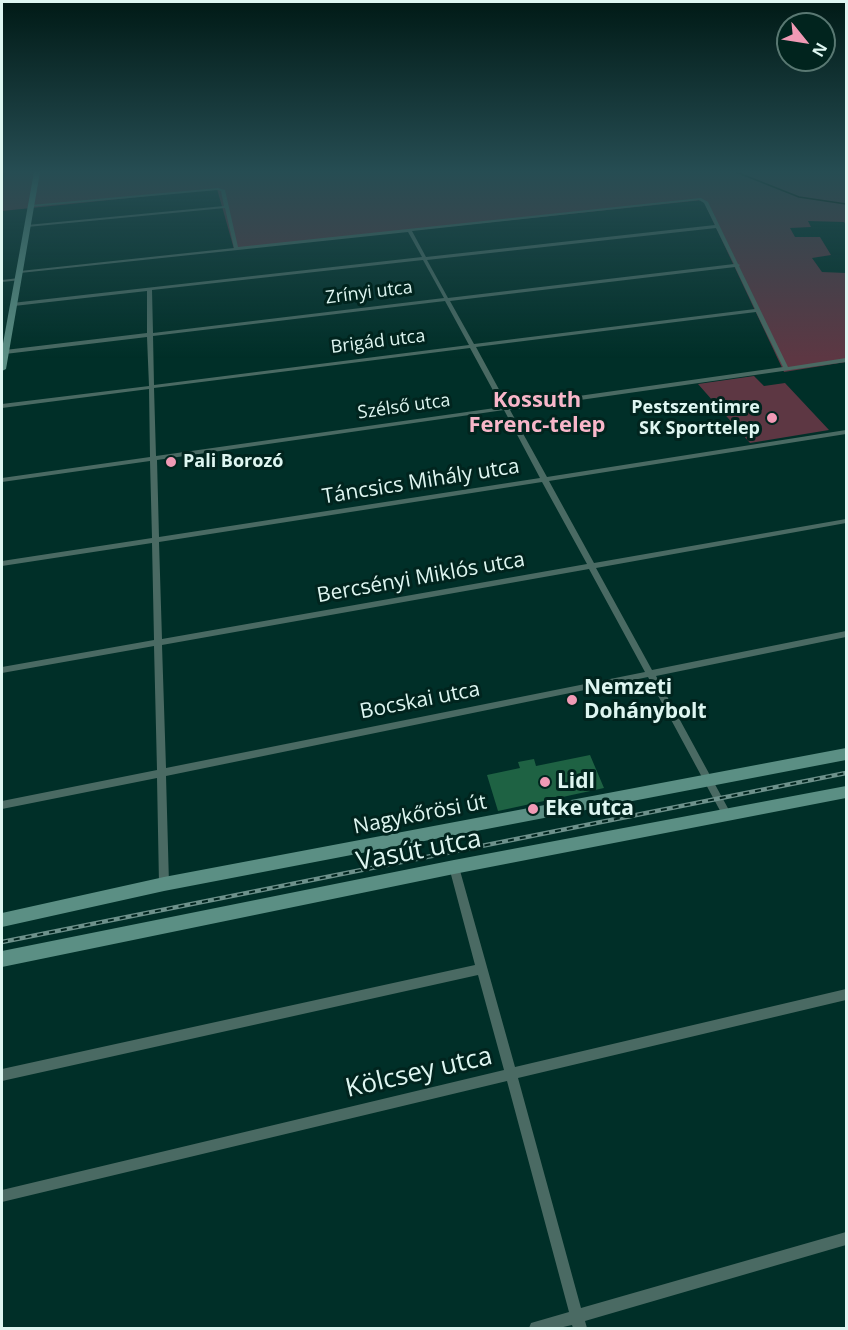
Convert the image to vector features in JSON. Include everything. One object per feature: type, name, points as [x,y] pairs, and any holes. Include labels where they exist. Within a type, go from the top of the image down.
[{"type":"street","points":[[2,366],[26,234]]},
{"type":"street","points":[[233,234],[237,248]]},
{"type":"street","points":[[2,280],[20,275],[370,234]]},
{"type":"street","points":[[411,234],[728,815]]},
{"type":"street","points":[[14,304],[647,234]]},
{"type":"street","points":[[722,234],[786,368]]},
{"type":"street","name":"Zrínyi utca","points":[[5,352],[738,265]]},
{"type":"street","points":[[149,289],[163,770],[164,884]]},
{"type":"street","name":"Brigád utca","points":[[2,406],[758,310]]},
{"type":"street","name":"Szélső utca","points":[[2,480],[846,360]]},
{"type":"street","name":"Táncsics Mihály utca","points":[[2,564],[846,432]]},
{"type":"street","name":"Bercsényi Miklós utca","points":[[2,670],[846,521]]},
{"type":"street","name":"Bocskai utca","points":[[2,805],[163,770],[846,634]]},
{"type":"street","name":"Nagykőrösi út","points":[[2,920],[164,884],[846,754]]},
{"type":"street","name":"Vasút utca","points":[[2,960],[454,867],[846,792]]},
{"type":"street","points":[[454,867],[509,1075],[579,1322]]},
{"type":"street","points":[[2,1075],[480,969]]},
{"type":"street","name":"Kölcsey utca","points":[[2,1196],[846,994]]},
{"type":"street","points":[[536,1329],[579,1322],[846,1239]]},
{"type":"shaded area","points":[[230,234],[377,234],[234,249]]},
{"type":"shaded area","points":[[719,234],[793,234],[795,237],[820,237],[831,255],[812,258],[822,272],[846,273],[846,362],[784,372]]},
{"type":"shaded area","name":"Pestszentimre SK Sporttelep","points":[[754,376],[764,386],[785,383],[829,430],[750,443],[698,384]]},
{"type":"building","name":"Lidl","points":[[590,755],[604,788],[498,811],[487,775],[520,768],[518,762],[534,759],[536,766]]},
{"type":"railway","points":[[2,942],[846,773]]},
{"type":"place","name":"Pestszentimre SK Sporttelep","points":[[772,418]]},
{"type":"place","name":"Pali Borozó","points":[[171,462]]},
{"type":"place","name":"Nemzeti Dohánybolt","points":[[572,700]]},
{"type":"place","name":"Lidl","points":[[545,782]]},
{"type":"place","name":"Eke utca","points":[[533,809]]},
{"type":"district","name":"Kossuth Ferenc-telep","points":[[537,414]]}]
